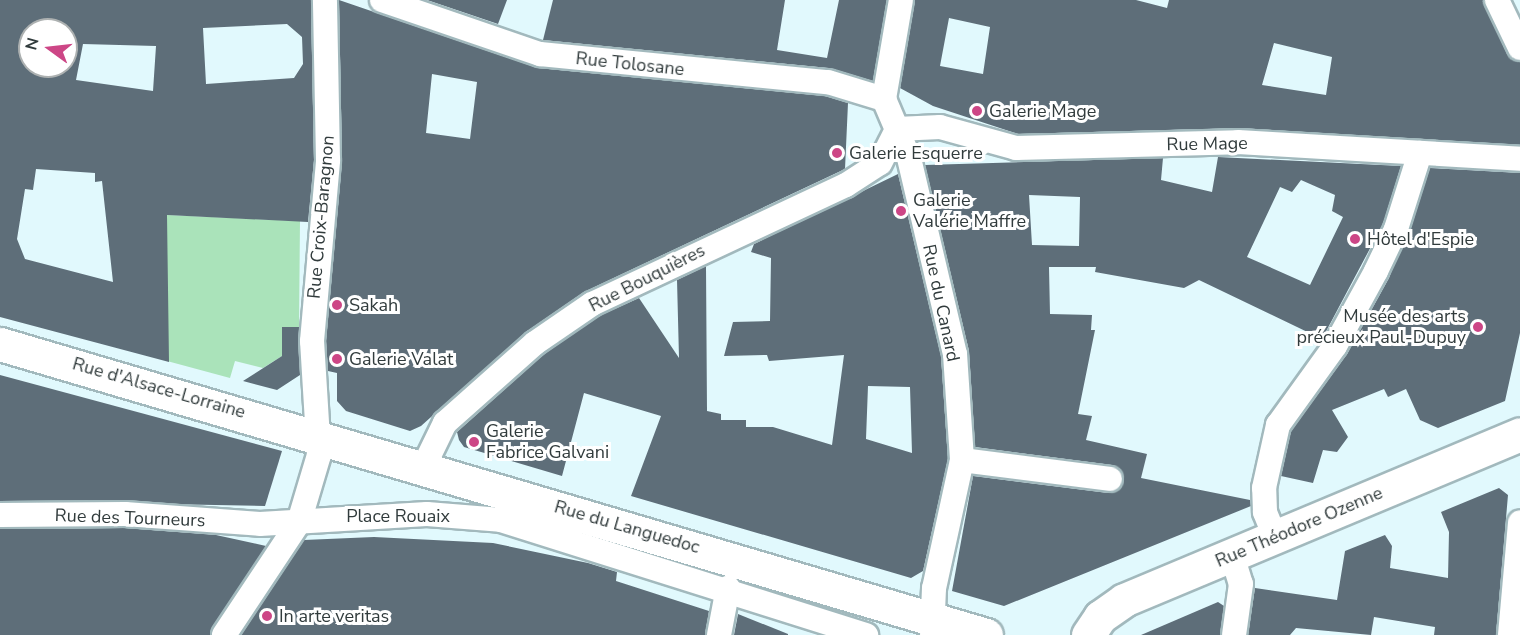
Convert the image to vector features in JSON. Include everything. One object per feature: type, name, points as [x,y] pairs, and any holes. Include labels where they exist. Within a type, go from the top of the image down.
[{"type":"street","name":"Rue Croix-Baragnon","points":[[224,635],[299,522],[319,454],[312,341],[328,160],[325,0]]},
{"type":"street","name":"Rue Tolosane","points":[[382,0],[540,54],[828,82],[884,99]]},
{"type":"street","points":[[884,99],[901,0]]},
{"type":"street","points":[[1497,0],[1520,48]]},
{"type":"street","name":"Rue du Canard","points":[[884,99],[909,158],[955,354],[962,460],[934,588],[934,628]]},
{"type":"street","name":"Rue Mage","points":[[897,129],[938,127],[1016,148],[1238,142],[1520,159]]},
{"type":"street","name":"Rue Bouquières","points":[[424,466],[445,423],[535,343],[592,304],[846,185],[880,163],[897,129]]},
{"type":"street","points":[[1275,537],[1265,512],[1264,488],[1278,425],[1335,346],[1376,271],[1396,230],[1420,153]]},
{"type":"street","name":"Rue d'Alsace-Lorraine","points":[[0,344],[318,434]]},
{"type":"street","name":"Rue du Languedoc","points":[[318,434],[934,628],[986,635]]},
{"type":"street","name":"Rue Théodore Ozenne","points":[[1088,635],[1100,617],[1124,600],[1520,434]]},
{"type":"street","points":[[962,460],[1110,479]]},
{"type":"street","name":"Rue des Tourneurs","points":[[0,515],[125,514],[260,524]]},
{"type":"street","name":"Place Rouaix","points":[[260,524],[427,514],[535,529]]},
{"type":"street","points":[[1510,635],[1520,522]]},
{"type":"street","name":"Rue du Languedoc","points":[[535,529],[728,588],[866,635]]},
{"type":"street","points":[[1232,555],[1241,584],[1234,635]]},
{"type":"street","points":[[719,635],[728,588]]},
{"type":"green space","points":[[167,215],[300,221],[299,327],[282,327],[282,356],[263,368],[235,361],[230,378],[167,361]]},
{"type":"building","points":[[0,0],[311,0],[314,160],[308,222],[167,215],[169,362],[0,317]],"holes":[[[18,18],[78,18],[78,70],[83,44],[156,46],[153,91],[76,80],[76,78],[18,78]],[[287,24],[302,37],[303,64],[294,78],[206,84],[203,28]],[[36,169],[95,173],[95,182],[102,181],[113,282],[25,259],[17,239],[25,189],[33,190]]]},
{"type":"building","points":[[339,0],[538,68],[825,96],[848,103],[845,169],[584,292],[526,332],[421,426],[410,431],[346,411],[337,401],[337,373],[328,371],[326,341],[342,161]],"holes":[[[432,74],[477,82],[470,139],[426,133]]]},
{"type":"building","points":[[427,0],[507,0],[498,24]]},
{"type":"building","points":[[553,0],[785,0],[777,50],[827,58],[839,0],[887,0],[873,81],[829,68],[543,40]]},
{"type":"building","points":[[915,0],[1136,0],[1167,8],[1169,0],[1483,0],[1507,54],[1520,62],[1520,145],[1239,128],[1018,134],[933,106],[900,88]],"holes":[[[949,18],[990,27],[983,74],[940,66]],[[1274,43],[1332,57],[1326,95],[1262,85]]]},
{"type":"building","points":[[1218,157],[1401,166],[1383,224],[1322,339],[1199,280],[1184,288],[1095,272],[1096,267],[1049,267],[1050,314],[1092,315],[1091,330],[1095,330],[1078,414],[1092,416],[1086,440],[1147,454],[1141,478],[1250,500],[1251,506],[1004,606],[952,591],[973,476],[1108,493],[1124,480],[1112,465],[975,447],[969,351],[925,165],[1163,158],[1161,180],[1212,192]],"holes":[[[1301,180],[1335,195],[1332,211],[1343,217],[1310,285],[1247,257],[1280,187],[1292,192]],[[1029,195],[1080,197],[1079,246],[1032,245]]]},
{"type":"building","points":[[1430,168],[1520,173],[1520,333],[1505,401],[1438,428],[1420,420],[1406,389],[1388,397],[1384,389],[1332,410],[1348,437],[1337,452],[1323,450],[1313,483],[1281,476],[1291,431],[1347,354],[1389,278]]},
{"type":"building","points":[[898,174],[941,356],[948,459],[923,571],[911,578],[631,496],[661,416],[584,393],[562,476],[464,447],[459,440],[457,432],[544,354],[599,316],[639,298],[679,358],[677,280],[706,266],[707,411],[721,414],[721,420],[746,420],[746,427],[773,427],[832,445],[844,355],[769,361],[767,355],[724,356],[733,322],[770,321],[771,258],[751,252],[754,244]],"holes":[[[868,386],[910,387],[912,453],[866,439]]]},
{"type":"building","points":[[282,327],[299,327],[300,375],[277,390],[243,381],[282,356]]},
{"type":"building","points":[[0,375],[282,451],[265,506],[0,501]]},
{"type":"building","points":[[1499,488],[1508,495],[1496,635],[1434,635],[1435,627],[1374,617],[1371,635],[1296,628],[1290,635],[1248,635],[1255,588],[1337,600],[1345,551],[1385,535],[1392,546],[1390,568],[1448,578],[1449,532],[1441,512]]},
{"type":"building","points":[[125,528],[216,535],[266,546],[210,635],[0,635],[0,529]]},
{"type":"building","points":[[374,537],[493,543],[588,563],[617,572],[616,581],[709,611],[705,635],[241,635],[304,540]]},
{"type":"building","points":[[1218,602],[1224,606],[1220,635],[1141,635]]},
{"type":"building","points":[[738,614],[788,634],[788,635],[734,635]]},
{"type":"place","name":"Galerie Mage","points":[[977,111]]},
{"type":"place","name":"Galerie Esquerre","points":[[837,153]]},
{"type":"place","name":"Galerie Valérie Maffre","points":[[901,211]]},
{"type":"place","name":"Hôtel d'Espie","points":[[1355,239]]},
{"type":"place","name":"Sakah","points":[[337,305]]},
{"type":"place","name":"Musée des arts précieux Paul-Dupuy","points":[[1478,327]]},
{"type":"place","name":"Galerie Valat","points":[[337,359]]},
{"type":"place","name":"Galerie Fabrice Galvani","points":[[474,442]]},
{"type":"place","name":"In arte veritas","points":[[267,616]]}]
